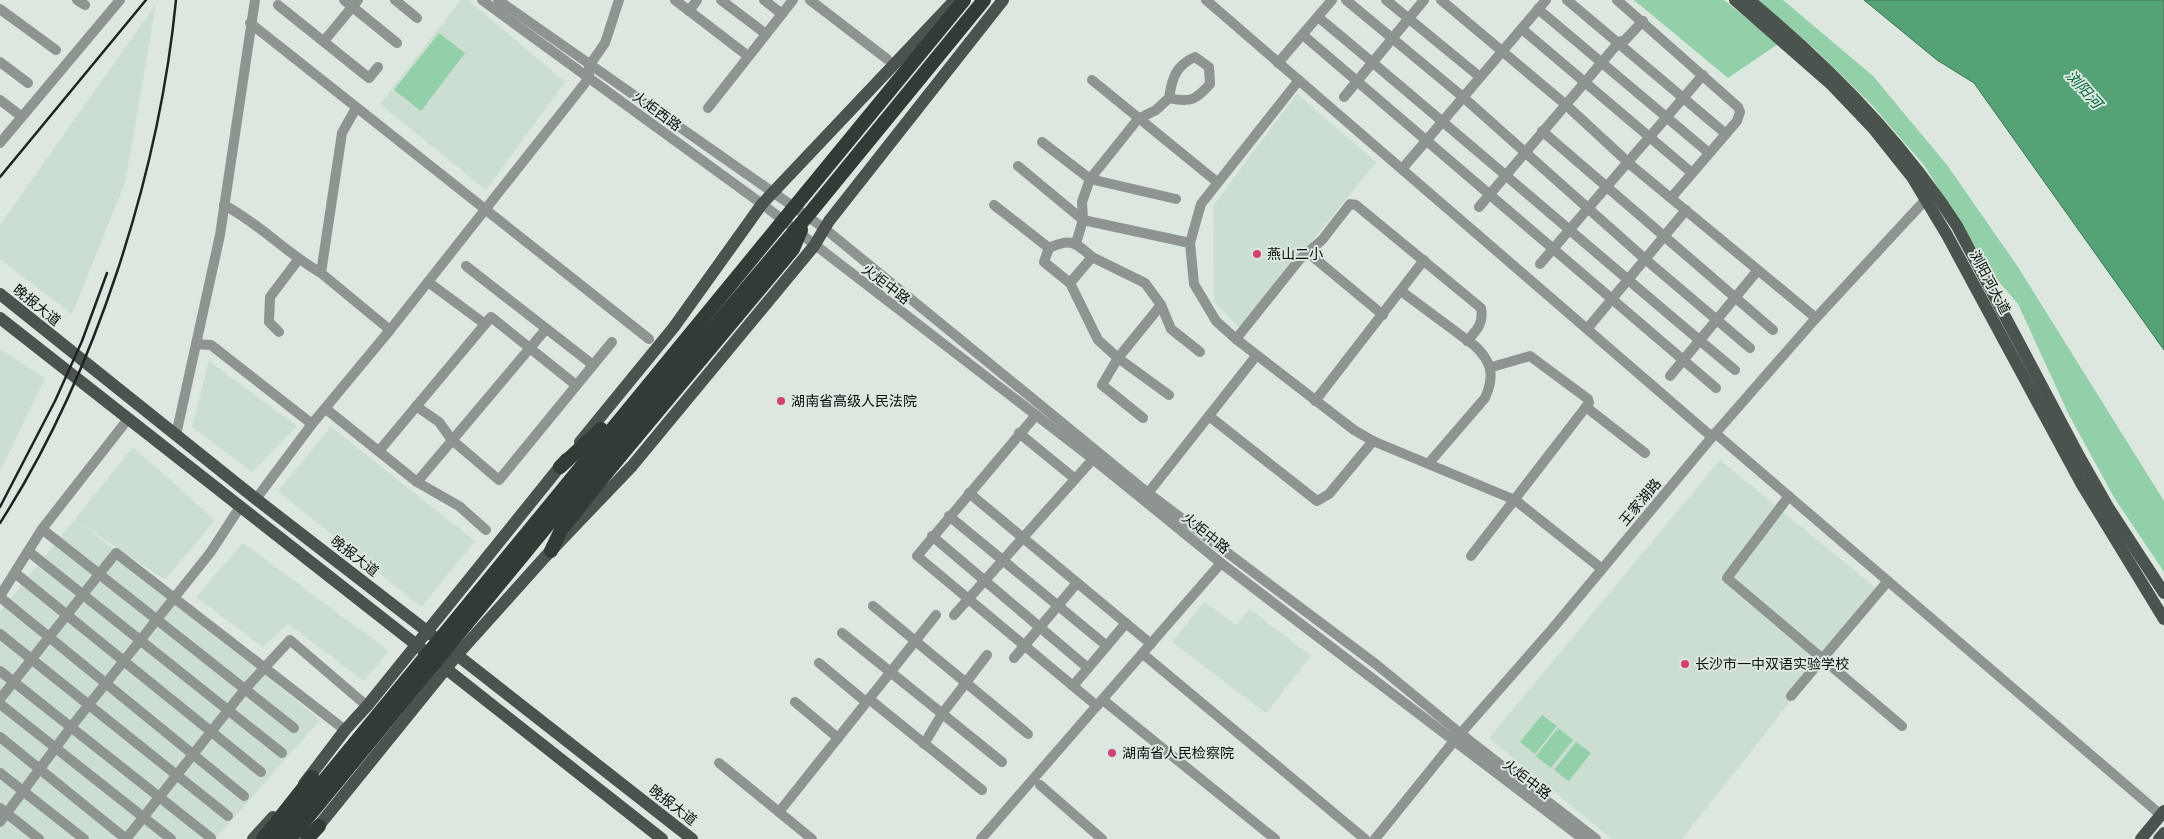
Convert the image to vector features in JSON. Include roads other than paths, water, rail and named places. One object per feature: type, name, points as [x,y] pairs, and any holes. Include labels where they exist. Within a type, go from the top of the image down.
[{"type":"highway","points":[[269,837],[794,208],[964,0]]},
{"type":"highway","points":[[290,839],[602,459],[809,214],[984,0]]},
{"type":"highway","points":[[560,467],[601,429],[760,238],[794,208]]},
{"type":"highway","points":[[551,551],[561,530],[612,465],[793,248],[809,214]]},
{"type":"highway","points":[[269,837],[312,777]]},
{"type":"highway","points":[[308,839],[319,826]]},
{"type":"main road","points":[[253,839],[312,777],[345,730],[428,632],[674,327],[762,204],[955,0]]},
{"type":"main road","points":[[319,826],[457,655],[551,551],[632,466],[814,246],[824,228],[1003,0]]},
{"type":"main road","name":"浏阳河大道","points":[[1735,0],[1832,85],[1873,128],[1957,226],[2079,456],[2108,506],[2164,593]]},
{"type":"main road","name":"浏阳河大道","points":[[1749,0],[1839,79],[1878,122],[1930,195],[2082,484],[2164,619]]},
{"type":"main road","name":"晚报大道","points":[[0,294],[256,499],[692,839]]},
{"type":"main road","points":[[0,318],[662,839]]},
{"type":"main road","points":[[2141,839],[2163,813]]},
{"type":"main road","points":[[2159,839],[2164,833]]},
{"type":"street","points":[[0,141],[120,0]]},
{"type":"street","points":[[176,435],[224,204],[255,0]]},
{"type":"street","points":[[394,0],[417,18]]},
{"type":"street","name":"火炬西路","points":[[482,0],[762,204],[814,246]]},
{"type":"street","name":"火炬西路","points":[[498,0],[589,66],[824,228],[1146,497]]},
{"type":"street","points":[[256,499],[312,424],[390,330],[589,78],[589,66],[605,43],[619,0]]},
{"type":"street","points":[[675,0],[748,56]]},
{"type":"street","points":[[689,11],[697,0]]},
{"type":"street","points":[[721,0],[766,34]]},
{"type":"street","points":[[764,0],[782,14]]},
{"type":"street","points":[[708,108],[793,0]]},
{"type":"street","points":[[810,0],[886,59]]},
{"type":"street","points":[[1206,0],[1586,329],[1789,496],[2163,813]]},
{"type":"street","points":[[1278,63],[1332,0]]},
{"type":"street","points":[[1346,0],[1463,98],[1645,259],[1750,348]]},
{"type":"street","points":[[1386,0],[1480,77]]},
{"type":"street","points":[[1344,97],[1424,0]]},
{"type":"street","points":[[1441,0],[1565,104],[1627,162],[1816,318]]},
{"type":"street","points":[[1402,169],[1546,0]]},
{"type":"street","points":[[1567,0],[1726,134]]},
{"type":"street","points":[[1618,0],[1738,107],[1740,112],[1737,121],[1670,198]]},
{"type":"street","points":[[324,41],[352,2],[398,43]]},
{"type":"street","points":[[278,4],[369,78],[378,67]]},
{"type":"street","points":[[0,9],[56,50]]},
{"type":"street","points":[[1538,9],[1709,154]]},
{"type":"street","points":[[1318,16],[1444,120],[1627,280],[1735,370]]},
{"type":"street","points":[[1479,207],[1584,81],[1619,42],[1625,40],[1643,21]]},
{"type":"street","points":[[250,23],[649,339]]},
{"type":"street","points":[[1522,29],[1692,173]]},
{"type":"street","points":[[1302,35],[1716,388]]},
{"type":"street","points":[[1076,243],[1083,220],[1082,202],[1090,179],[1138,119],[1156,110],[1169,98],[1172,79],[1183,62],[1195,57],[1209,67],[1210,84],[1200,95],[1185,102],[1169,98]]},
{"type":"street","points":[[0,62],[28,83]]},
{"type":"street","points":[[1540,264],[1703,75]]},
{"type":"street","points":[[1092,80],[1216,182]]},
{"type":"street","points":[[1298,80],[1216,182],[1201,204],[1190,243],[1194,284],[1216,321],[1256,356],[1354,430],[1373,441],[1515,500],[1602,569]]},
{"type":"street","points":[[0,100],[21,116]]},
{"type":"street","points":[[321,273],[342,133],[356,108]]},
{"type":"street","points":[[1542,131],[1605,188],[1773,330]]},
{"type":"street","points":[[1042,142],[1090,179],[1176,199]]},
{"type":"street","points":[[1018,166],[1083,220],[1190,243]]},
{"type":"street","name":"王家湖路","points":[[1375,839],[1457,738],[1714,435],[1816,318],[1930,195]]},
{"type":"street","points":[[224,204],[237,211],[298,260],[321,273],[390,330]]},
{"type":"street","points":[[1236,339],[1307,252],[1322,240],[1350,204],[1356,205],[1481,308],[1483,317],[1478,328],[1468,341]]},
{"type":"street","points":[[994,205],[1049,248]]},
{"type":"street","points":[[1586,329],[1686,210]]},
{"type":"street","points":[[1169,395],[1118,358],[1098,340],[1070,283],[1044,262],[1049,248],[1062,242],[1076,243],[1092,257],[1145,282],[1161,305],[1171,329],[1200,352]]},
{"type":"street","name":"火炬中路","points":[[814,246],[1093,459],[1146,497],[1221,563],[1457,738],[1583,839]]},
{"type":"street","points":[[1307,252],[1383,315]]},
{"type":"street","points":[[1070,283],[1092,257]]},
{"type":"street","points":[[279,332],[269,322],[270,296],[298,260]]},
{"type":"street","points":[[1315,400],[1424,260]]},
{"type":"street","points":[[466,266],[593,365]]},
{"type":"street","points":[[1670,376],[1758,270]]},
{"type":"street","points":[[428,282],[485,324]]},
{"type":"street","points":[[1401,291],[1485,355],[1492,367],[1490,387],[1485,398],[1429,463]]},
{"type":"street","points":[[1143,418],[1102,385],[1118,358],[1161,305]]},
{"type":"street","points":[[379,451],[491,317],[576,385]]},
{"type":"street","points":[[417,482],[546,329]]},
{"type":"street","points":[[416,406],[439,422],[452,440],[499,480],[612,342]]},
{"type":"street","points":[[196,344],[211,345],[312,424]]},
{"type":"street","points":[[1256,356],[1146,497],[1378,665],[1457,738],[1596,839]]},
{"type":"street","points":[[1471,556],[1586,407],[1588,399],[1530,356],[1492,367]]},
{"type":"street","points":[[1586,407],[1644,453]]},
{"type":"street","points":[[326,409],[417,482],[459,506],[486,530]]},
{"type":"street","points":[[1036,414],[917,556],[1073,686],[1100,703],[1262,836],[1274,839]]},
{"type":"street","points":[[1209,416],[1317,500],[1329,494],[1373,441]]},
{"type":"street","points":[[128,419],[42,529],[0,597],[244,796]]},
{"type":"street","points":[[1019,433],[1074,478]]},
{"type":"street","points":[[954,615],[1074,478],[1093,459]]},
{"type":"street","points":[[969,493],[1151,644]]},
{"type":"street","points":[[1789,496],[1727,578],[1902,726]]},
{"type":"street","points":[[0,822],[3,811],[23,791],[71,727],[210,554],[240,507]]},
{"type":"street","points":[[949,516],[1107,646]]},
{"type":"street","points":[[42,529],[294,728]]},
{"type":"street","points":[[932,536],[1088,668]]},
{"type":"street","points":[[28,551],[282,753]]},
{"type":"street","points":[[0,699],[116,552],[264,669],[345,730]]},
{"type":"street","points":[[981,839],[1221,563]]},
{"type":"street","points":[[14,573],[68,614],[262,772]]},
{"type":"street","points":[[1791,696],[1888,581]]},
{"type":"street","points":[[1014,658],[1077,583]]},
{"type":"street","points":[[873,606],[1028,734]]},
{"type":"street","points":[[779,812],[936,615]]},
{"type":"street","points":[[1073,686],[1126,623]]},
{"type":"street","points":[[842,633],[1002,762]]},
{"type":"street","points":[[0,634],[228,816]]},
{"type":"street","points":[[0,737],[126,839],[211,730],[290,640],[367,706]]},
{"type":"street","points":[[1143,654],[1365,839]]},
{"type":"street","points":[[924,744],[942,714],[988,655]]},
{"type":"street","points":[[819,663],[982,790]]},
{"type":"street","points":[[0,670],[211,838]]},
{"type":"street","points":[[795,702],[838,738]]},
{"type":"street","points":[[0,704],[171,839]]},
{"type":"street","points":[[719,764],[812,839]]},
{"type":"street","points":[[0,772],[84,839]]},
{"type":"street","points":[[1040,785],[1102,839]]},
{"type":"street","points":[[3,811],[39,839]]},
{"type":"water","name":"浏阳河","points":[[1864,0],[2164,0],[2164,350],[1974,83],[1937,60]]},
{"type":"railway","points":[[0,177],[146,0]]},
{"type":"railway","points":[[0,523],[34,465],[65,403],[93,338],[117,271],[138,203],[155,134],[176,0]]},
{"type":"railway","points":[[0,507],[55,401],[82,341],[107,273]]},
{"type":"place","name":"燕山二小","points":[[1257,254]]},
{"type":"place","name":"湖南省高级人民法院","points":[[781,401]]},
{"type":"place","name":"长沙市一中双语实验学校","points":[[1685,664]]},
{"type":"place","name":"湖南省人民检察院","points":[[1112,753]]}]
